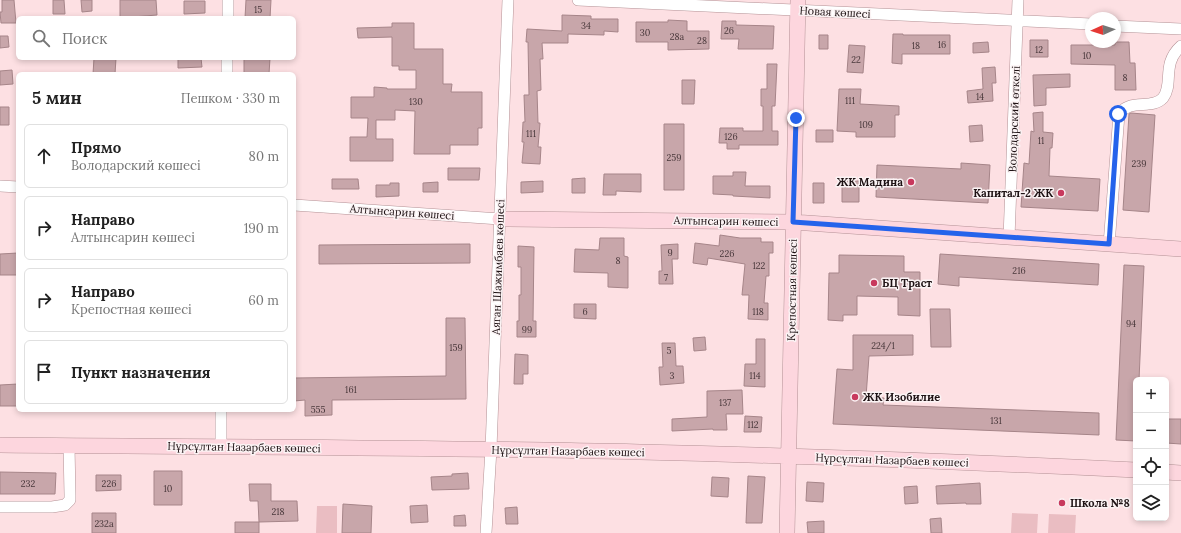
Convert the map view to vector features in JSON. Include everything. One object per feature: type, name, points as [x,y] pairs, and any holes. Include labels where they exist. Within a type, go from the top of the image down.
[{"type":"street","points":[[228,0],[228,16]]},
{"type":"street","name":"Аяган Шажимбаев көшесі","points":[[486,533],[491,449],[508,0]]},
{"type":"street","name":"Новая көшесі","points":[[578,0],[798,5],[1085,24]]},
{"type":"street","name":"Володарский өткелі","points":[[1010,238],[1018,0]]},
{"type":"street","name":"Крепостная көшесі","points":[[787,533],[798,5]]},
{"type":"street","points":[[1121,26],[1181,29]]},
{"type":"street","points":[[1109,244],[1118,114],[1121,110],[1131,106],[1154,103],[1162,99],[1167,90],[1170,61],[1181,46]]},
{"type":"street","points":[[227,60],[227,72]]},
{"type":"street","points":[[0,186],[16,187]]},
{"type":"street","name":"Алтынсарин көшесі","points":[[296,205],[500,218],[793,222],[1181,249]]},
{"type":"street","points":[[220,446],[221,412]]},
{"type":"street","name":"Нұрсұлтан Назарбаев көшесі","points":[[0,445],[491,449],[788,456],[1133,470]]},
{"type":"street","points":[[0,506],[52,507],[65,505],[70,500],[68,446]]},
{"type":"street","points":[[1169,472],[1181,473]]},
{"type":"shaded area","points":[[317,506],[337,506],[337,533],[316,533]]},
{"type":"shaded area","points":[[1012,513],[1038,514],[1037,533],[1011,533]]},
{"type":"shaded area","points":[[1049,514],[1076,515],[1075,533],[1048,533]]},
{"type":"building","points":[[2,0],[14,0],[16,23],[1,23],[0,12],[2,12]]},
{"type":"building","points":[[53,0],[64,0],[65,14],[53,14]]},
{"type":"building","points":[[81,0],[92,0],[92,11],[82,12]]},
{"type":"building","points":[[120,0],[156,0],[157,15],[120,16]]},
{"type":"building","points":[[246,0],[271,0],[270,16],[245,16]]},
{"type":"building","points":[[184,1],[205,1],[205,13],[184,14]]},
{"type":"building","points":[[562,15],[591,16],[591,19],[618,19],[618,32],[604,31],[604,35],[568,34],[568,43],[542,43],[543,59],[540,59],[541,90],[537,91],[538,123],[540,123],[538,147],[541,147],[540,164],[522,163],[524,142],[522,142],[523,122],[525,122],[524,95],[529,95],[528,42],[526,42],[527,29],[562,31]]},
{"type":"building","points":[[668,20],[687,21],[687,31],[709,31],[709,49],[668,50],[668,42],[636,42],[636,22],[668,22]]},
{"type":"building","points":[[722,21],[736,21],[736,25],[774,26],[773,49],[738,49],[739,39],[721,39]]},
{"type":"building","points":[[392,23],[414,23],[414,49],[443,49],[443,84],[452,84],[451,92],[482,92],[482,128],[478,128],[478,145],[450,145],[450,154],[414,154],[415,111],[395,110],[395,120],[376,120],[376,139],[393,139],[393,161],[350,161],[350,137],[367,137],[368,118],[351,118],[351,97],[374,97],[374,87],[387,89],[416,89],[416,70],[399,70],[399,66],[392,66],[392,37],[358,38],[357,28],[392,27]]},
{"type":"building","points":[[893,34],[950,35],[950,54],[902,54],[902,64],[892,63]]},
{"type":"building","points":[[819,35],[828,35],[828,49],[819,49]]},
{"type":"building","points":[[0,36],[8,36],[9,47],[0,48]]},
{"type":"building","points":[[1030,40],[1048,40],[1048,57],[1030,57]]},
{"type":"building","points":[[988,42],[989,52],[973,53],[973,43]]},
{"type":"building","points":[[1121,42],[1129,42],[1130,63],[1135,63],[1136,90],[1115,90],[1115,65],[1071,64],[1071,45],[1085,45],[1085,48],[1121,48]]},
{"type":"building","points":[[849,45],[865,46],[863,73],[847,72]]},
{"type":"building","points":[[94,60],[116,60],[115,72],[93,72]]},
{"type":"building","points":[[178,60],[201,60],[202,67],[178,68]]},
{"type":"building","points":[[244,60],[270,60],[269,72],[244,72]]},
{"type":"building","points":[[767,64],[777,64],[775,106],[772,106],[772,131],[778,131],[778,145],[739,145],[739,149],[727,149],[727,143],[719,143],[720,128],[743,128],[743,131],[763,131],[761,89],[767,89]]},
{"type":"building","points":[[995,67],[996,83],[992,83],[993,101],[968,103],[967,91],[983,89],[982,68]]},
{"type":"building","points":[[12,70],[13,84],[0,85],[0,71]]},
{"type":"building","points":[[1070,74],[1070,87],[1046,88],[1046,105],[1034,106],[1033,75]]},
{"type":"building","points":[[682,80],[695,80],[694,104],[682,104]]},
{"type":"building","points":[[839,89],[861,89],[860,104],[899,106],[899,115],[895,115],[895,137],[856,137],[856,132],[837,131]]},
{"type":"building","points":[[0,107],[9,107],[9,125],[0,125]]},
{"type":"building","name":"Капитал-2 ЖК","points":[[1043,112],[1043,132],[1053,133],[1052,148],[1050,148],[1049,176],[1100,179],[1098,211],[1021,207],[1024,163],[1029,164],[1031,131],[1034,132],[1033,113]]},
{"type":"building","points":[[1129,114],[1155,115],[1149,212],[1123,210]]},
{"type":"building","points":[[664,124],[684,124],[684,190],[664,190]]},
{"type":"building","points":[[982,125],[983,141],[970,142],[969,126]]},
{"type":"building","points":[[816,130],[833,130],[833,142],[816,142]]},
{"type":"building","points":[[961,163],[990,165],[988,203],[876,197],[877,165],[961,169]]},
{"type":"building","points":[[448,168],[480,168],[479,180],[448,180]]},
{"type":"building","points":[[733,172],[746,172],[745,186],[770,186],[770,198],[713,194],[713,176],[733,176]]},
{"type":"building","points":[[604,174],[641,174],[641,192],[616,191],[616,195],[603,195]]},
{"type":"building","points":[[585,178],[585,193],[572,193],[572,179]]},
{"type":"building","points":[[332,179],[358,179],[359,189],[332,189]]},
{"type":"building","points":[[543,181],[543,192],[521,193],[521,182]]},
{"type":"building","points":[[842,181],[859,181],[859,202],[842,202]]},
{"type":"building","points":[[438,182],[438,192],[423,192],[423,183]]},
{"type":"building","points":[[390,183],[399,183],[399,196],[376,197],[376,185],[390,185]]},
{"type":"building","points":[[813,183],[824,183],[824,203],[813,203]]},
{"type":"building","points":[[720,235],[740,238],[761,238],[761,242],[773,242],[773,253],[769,253],[769,276],[766,276],[764,303],[768,303],[768,320],[748,319],[749,295],[742,295],[745,264],[708,258],[707,265],[693,263],[695,243],[719,246]]},
{"type":"building","points":[[600,238],[624,238],[624,256],[628,257],[628,288],[608,287],[608,273],[574,272],[575,249],[599,250]]},
{"type":"building","points":[[470,244],[470,263],[319,264],[319,245]]},
{"type":"building","points":[[678,244],[678,259],[672,259],[673,284],[659,284],[659,271],[662,271],[661,245]]},
{"type":"building","points":[[518,246],[534,247],[533,321],[536,321],[536,337],[517,337],[517,321],[519,321],[519,295],[521,295],[521,267],[518,267]]},
{"type":"building","points":[[16,253],[16,275],[0,275],[0,254]]},
{"type":"building","points":[[940,254],[1099,264],[1098,285],[959,277],[959,286],[938,284]]},
{"type":"building","name":"БЦ Траст","points":[[839,255],[904,256],[904,272],[920,272],[920,316],[898,315],[898,297],[857,296],[857,315],[843,315],[843,321],[828,320],[829,273],[839,273]]},
{"type":"building","points":[[1124,265],[1144,266],[1139,377],[1133,377],[1133,441],[1116,440]]},
{"type":"building","points":[[574,304],[596,304],[596,319],[574,318]]},
{"type":"building","points":[[930,309],[950,309],[951,347],[931,347]]},
{"type":"building","points":[[446,318],[465,318],[466,399],[332,400],[332,415],[305,416],[305,400],[296,401],[296,378],[446,376]]},
{"type":"building","points":[[853,335],[913,335],[913,355],[869,356],[866,397],[884,398],[883,405],[1099,413],[1099,435],[833,424],[837,369],[853,370]]},
{"type":"building","points":[[705,337],[706,350],[694,351],[693,338]]},
{"type":"building","points":[[756,339],[765,339],[765,387],[744,386],[745,364],[756,364]]},
{"type":"building","points":[[662,343],[675,343],[676,366],[683,366],[684,383],[660,385],[659,367],[663,367]]},
{"type":"building","points":[[515,354],[528,355],[528,374],[523,374],[523,384],[514,384]]},
{"type":"building","points":[[16,384],[16,406],[0,406],[0,385]]},
{"type":"building","points":[[742,390],[743,414],[726,414],[727,430],[713,429],[672,431],[672,419],[707,417],[707,391]]},
{"type":"building","points":[[745,416],[762,417],[761,432],[744,432]]},
{"type":"building","points":[[1169,419],[1181,419],[1181,444],[1169,443]]},
{"type":"building","points":[[154,471],[182,471],[182,505],[154,505]]},
{"type":"building","points":[[0,472],[56,473],[55,494],[0,494]]},
{"type":"building","points":[[468,473],[469,489],[432,490],[431,477],[452,476],[452,474]]},
{"type":"building","points":[[96,475],[121,475],[121,490],[96,491]]},
{"type":"building","points":[[748,476],[765,477],[762,523],[746,523]]},
{"type":"building","points":[[712,477],[729,478],[728,497],[711,496]]},
{"type":"building","points":[[807,482],[824,483],[823,502],[806,501]]},
{"type":"building","points":[[980,483],[981,504],[937,504],[936,486]]},
{"type":"building","points":[[249,484],[271,484],[271,501],[297,501],[298,521],[259,522],[258,501],[250,501]]},
{"type":"building","points":[[917,486],[918,503],[905,504],[904,487]]},
{"type":"building","points":[[343,504],[372,506],[371,533],[342,533]]},
{"type":"building","points":[[427,505],[428,522],[411,523],[410,506]]},
{"type":"building","points":[[517,507],[518,524],[506,524],[505,508]]},
{"type":"building","points":[[92,513],[116,513],[116,533],[92,533]]},
{"type":"building","points":[[465,515],[466,526],[454,526],[454,516]]},
{"type":"building","points":[[941,518],[942,533],[931,533],[930,519]]},
{"type":"building","points":[[824,521],[824,533],[808,533],[807,522]]},
{"type":"building","points":[[235,522],[259,522],[259,533],[235,533]]},
{"type":"place","name":"ЖК Мадина","points":[[911,182]]},
{"type":"place","name":"Капитал-2 ЖК","points":[[1061,193]]},
{"type":"place","name":"БЦ Траст","points":[[874,283]]},
{"type":"place","name":"ЖК Изобилие","points":[[855,397]]},
{"type":"place","name":"Школа №8","points":[[1062,503]]},
{"type":"route","points":[[796,118],[793,222],[1109,244],[1118,114]]}]
